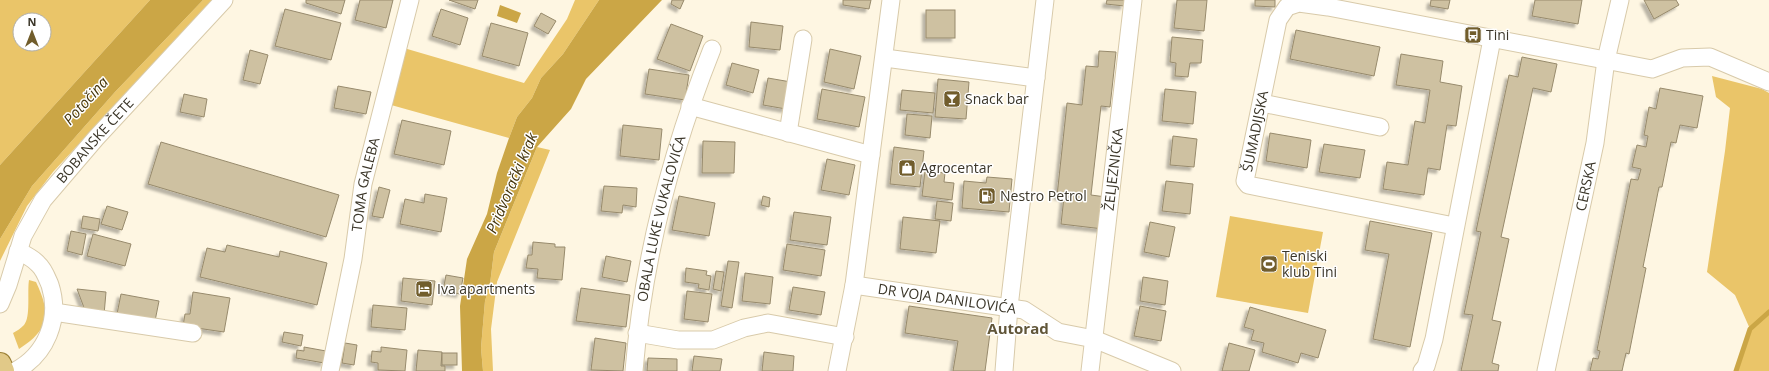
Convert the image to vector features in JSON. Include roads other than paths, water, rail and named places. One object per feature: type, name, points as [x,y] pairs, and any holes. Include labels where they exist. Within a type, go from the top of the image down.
[{"type":"main road","points":[[0,364],[3,371]]},
{"type":"street","name":"BOBANSKE ČETE","points":[[1,303],[18,250],[30,221],[43,200],[96,138],[224,0]]},
{"type":"street","name":"TOMA GALEBA","points":[[330,371],[353,259],[364,184],[410,0]]},
{"type":"street","points":[[837,371],[845,337],[854,285],[885,58],[891,0]]},
{"type":"street","points":[[1004,371],[1009,306],[1045,0]]},
{"type":"street","name":"ŽELJEZNIČKA","points":[[1090,371],[1133,0]]},
{"type":"street","name":"CERSKA","points":[[1546,371],[1595,143],[1606,60],[1620,0]]},
{"type":"street","name":"ŠUMADIJSKA","points":[[1454,226],[1248,185],[1245,181],[1278,20],[1287,7],[1299,3],[1362,7],[1492,39],[1652,69],[1682,58],[1710,57],[1769,82]]},
{"type":"street","points":[[788,133],[803,39]]},
{"type":"street","points":[[1422,371],[1426,366],[1434,339],[1454,226],[1492,39]]},
{"type":"street","name":"OBALA LUKE VUKALOVIĆA","points":[[634,371],[637,333],[649,254],[690,106],[712,49]]},
{"type":"street","points":[[885,58],[1036,78]]},
{"type":"street","points":[[1262,103],[1380,127]]},
{"type":"street","points":[[690,106],[871,155]]},
{"type":"street","points":[[14,371],[30,362],[44,344],[49,333],[54,312],[53,295],[47,278],[38,263],[18,250]]},
{"type":"street","name":"DR VOJA DANILOVIĆA","points":[[854,285],[1009,306],[1024,310],[1058,332],[1094,339],[1172,371]]},
{"type":"street","points":[[54,312],[193,333]]},
{"type":"street","points":[[637,333],[678,340],[713,340],[744,328],[768,323],[845,337]]},
{"type":"water","name":"Potočina","points":[[150,0],[203,0],[115,92],[32,186],[0,239],[0,165]]},
{"type":"water","name":"Pridvorački krak","points":[[599,0],[662,0],[586,79],[571,109],[537,147],[494,252],[490,284],[485,301],[481,348],[483,371],[462,371],[460,306],[467,259],[487,214],[497,173],[509,138],[517,117],[532,98],[541,78],[563,54]]},
{"type":"water","points":[[500,5],[521,13],[517,23],[497,16]]},
{"type":"waterway","points":[[1736,371],[1750,329],[1769,312]]},
{"type":"place","name":"Tini","points":[[1473,35]]},
{"type":"place","name":"Snack bar","points":[[952,99]]},
{"type":"place","name":"Agrocentar","points":[[907,168]]},
{"type":"place","name":"Nestro Petrol","points":[[987,196]]},
{"type":"place","name":"Teniski klub Tini","points":[[1269,264]]},
{"type":"place","name":"Iva apartments","points":[[424,289]]},
{"type":"district","name":"Autorad","points":[[1018,329]]}]
